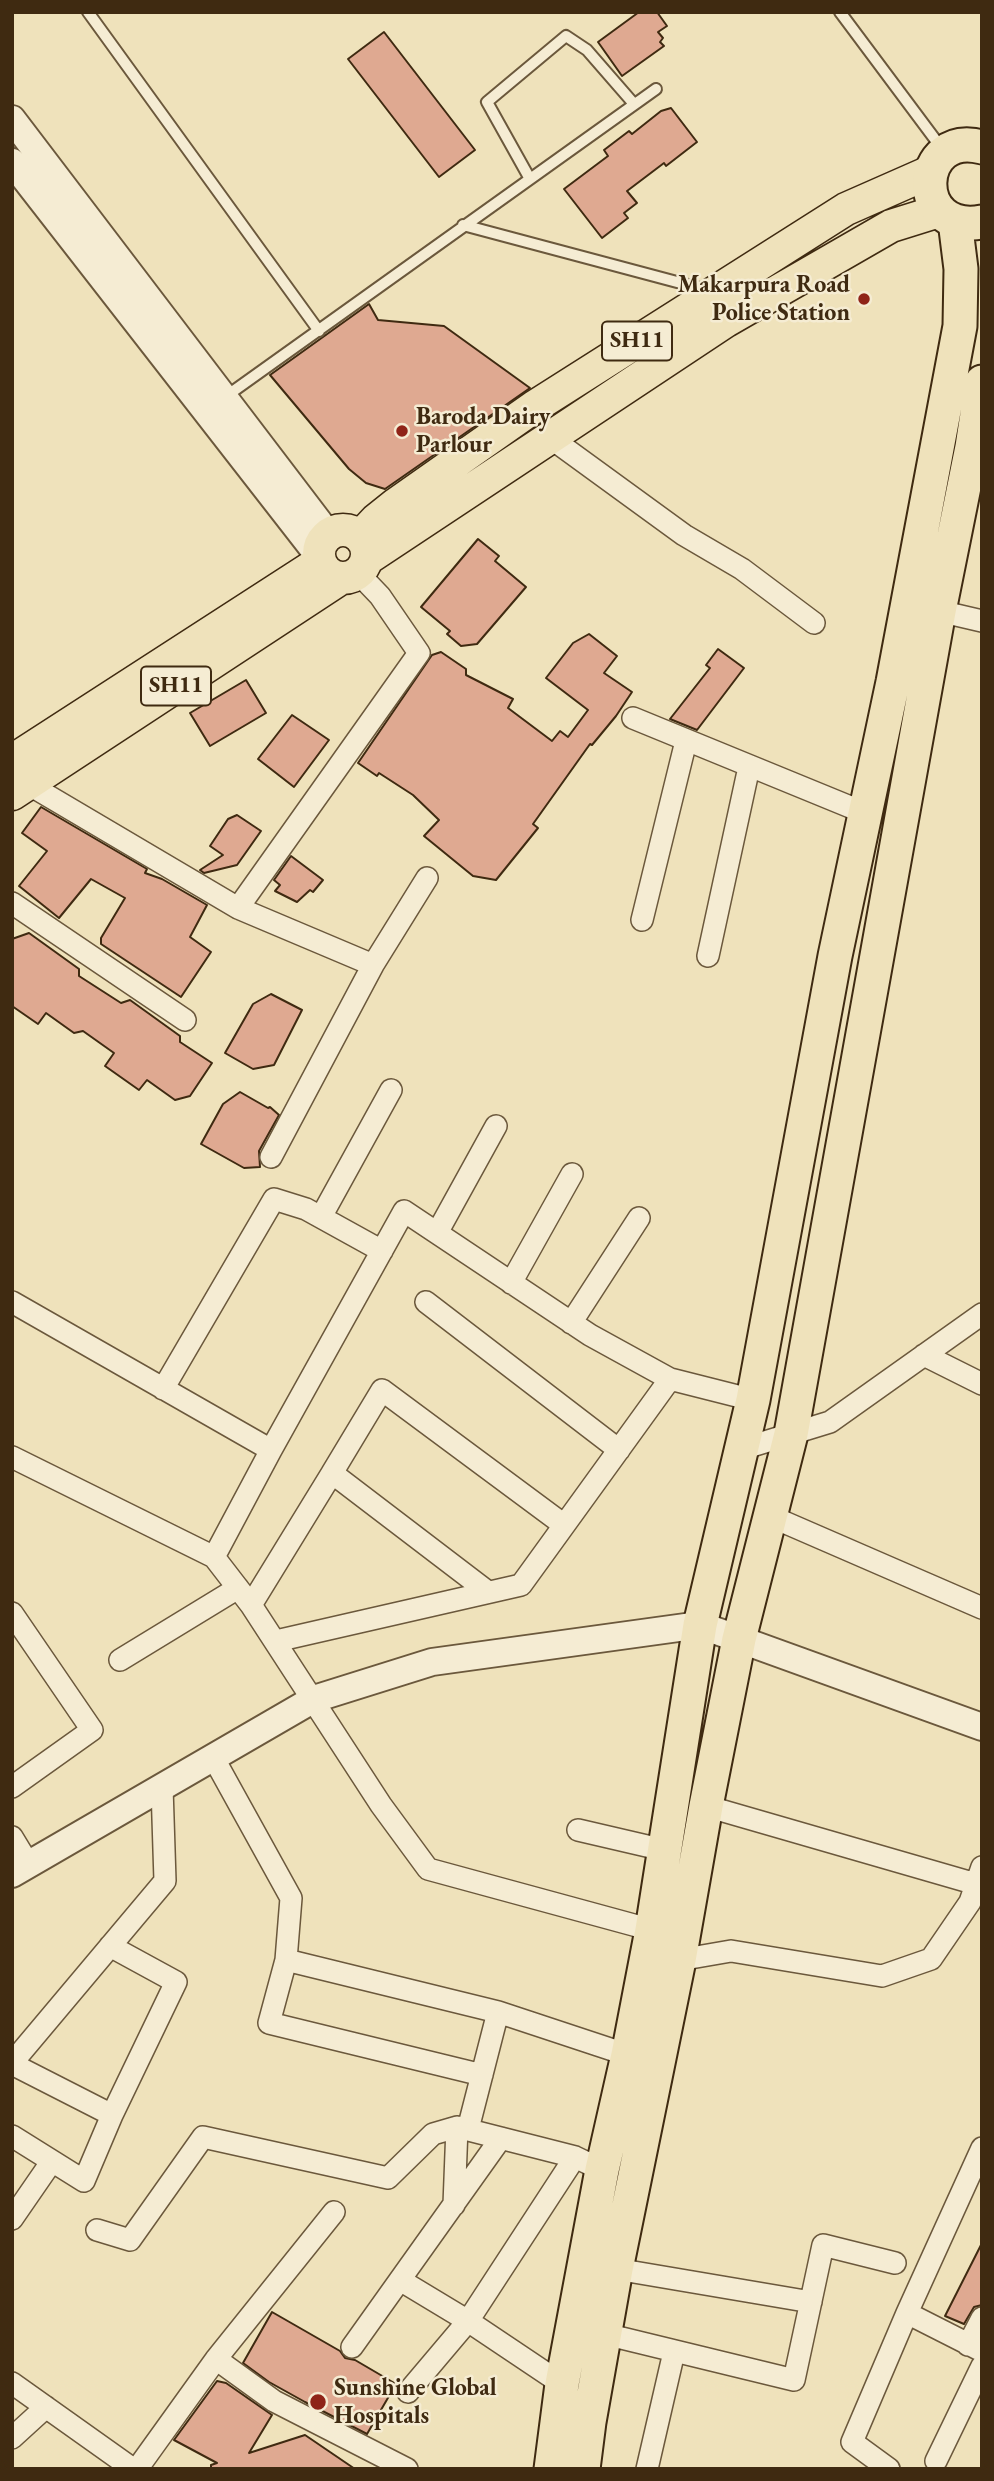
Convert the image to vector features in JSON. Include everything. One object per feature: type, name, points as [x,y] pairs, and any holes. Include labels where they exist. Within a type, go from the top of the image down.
[{"type":"highway","points":[[551,2469],[588,2163],[628,2056],[652,1930],[701,1625],[753,1400],[835,956],[893,682],[960,326],[959,218],[929,192],[959,150]]},
{"type":"highway","points":[[583,2469],[616,2269],[680,1960],[706,1806],[739,1639],[791,1434],[939,611],[977,448],[982,382]]},
{"type":"main road","name":"SH11","points":[[18,780],[342,557],[376,520],[396,504],[534,407],[846,209],[959,150]]},
{"type":"main road","points":[[342,557],[548,436],[726,321],[891,226],[959,218]]},
{"type":"street","points":[[12,119],[225,397],[342,557]]},
{"type":"street","points":[[12,162],[342,557],[380,596],[419,653],[238,908]]},
{"type":"street","points":[[548,436],[684,535],[742,569],[814,623]]},
{"type":"street","points":[[939,611],[982,621]]},
{"type":"street","points":[[633,718],[865,813]]},
{"type":"street","points":[[642,920],[686,741]]},
{"type":"street","points":[[708,956],[749,767]]},
{"type":"street","points":[[18,780],[238,908],[373,965]]},
{"type":"street","points":[[271,1157],[373,965],[427,878]]},
{"type":"street","points":[[12,903],[185,1020]]},
{"type":"street","points":[[321,1217],[391,1090]]},
{"type":"street","points":[[436,1233],[496,1126]]},
{"type":"street","points":[[511,1283],[572,1174]]},
{"type":"street","points":[[163,1389],[274,1199],[306,1209],[382,1251]]},
{"type":"street","points":[[214,1557],[404,1211],[571,1323],[670,1379],[753,1400]]},
{"type":"street","points":[[571,1323],[639,1218]]},
{"type":"street","points":[[12,1302],[271,1450]]},
{"type":"street","points":[[426,1302],[619,1450]]},
{"type":"street","points":[[743,1449],[830,1422],[982,1314]]},
{"type":"street","points":[[924,1355],[982,1384]]},
{"type":"street","points":[[276,1641],[521,1585],[670,1379]]},
{"type":"street","points":[[120,1660],[245,1597],[332,1473],[382,1390],[564,1525]]},
{"type":"street","points":[[12,1457],[214,1557],[276,1641],[381,1805],[428,1869],[652,1930]]},
{"type":"street","points":[[332,1473],[488,1592]]},
{"type":"street","points":[[770,1516],[982,1608]]},
{"type":"street","points":[[12,1613],[92,1730],[12,1787]]},
{"type":"street","points":[[12,1837],[21,1869],[314,1699],[432,1662],[701,1625],[982,1727]]},
{"type":"street","points":[[214,1757],[291,1898],[286,1960],[269,2022],[482,2075]]},
{"type":"street","points":[[112,2115],[12,2064],[165,1881],[162,1787]]},
{"type":"street","points":[[680,1960],[731,1951],[881,1976],[931,1959],[970,1902],[979,1875],[706,1806]]},
{"type":"street","points":[[578,1830],[664,1850]]},
{"type":"street","points":[[12,2136],[84,2181],[112,2115],[176,1982],[110,1946]]},
{"type":"street","points":[[286,1960],[498,2012],[628,2056]]},
{"type":"street","points":[[454,2205],[463,2128],[482,2075],[498,2012]]},
{"type":"street","points":[[97,2230],[131,2240],[203,2137],[388,2178],[433,2134],[463,2128],[588,2163],[468,2321],[408,2392]]},
{"type":"street","points":[[352,2347],[501,2138]]},
{"type":"street","points":[[889,2469],[852,2442],[982,2148]]},
{"type":"street","points":[[12,2219],[52,2161]]},
{"type":"street","points":[[12,2383],[135,2469],[216,2359],[334,2212]]},
{"type":"street","points":[[605,2334],[794,2380],[823,2245],[895,2263]]},
{"type":"street","points":[[616,2269],[811,2302]]},
{"type":"street","points":[[400,2280],[468,2321],[562,2384]]},
{"type":"street","points":[[907,2313],[975,2348],[982,2318]]},
{"type":"street","points":[[647,2469],[674,2352]]},
{"type":"street","points":[[216,2359],[274,2401],[407,2469]]},
{"type":"street","points":[[936,2461],[982,2366]]},
{"type":"street","points":[[12,2438],[46,2407]]},
{"type":"lane","points":[[88,12],[319,331]]},
{"type":"lane","points":[[840,12],[959,150]]},
{"type":"lane","points":[[530,178],[487,102],[566,36],[587,50],[634,104]]},
{"type":"lane","points":[[225,397],[656,89]]},
{"type":"lane","points":[[463,225],[715,292]]},
{"type":"building","points":[[639,12],[657,12],[667,26],[658,32],[663,38],[660,42],[664,46],[622,76],[598,42]]},
{"type":"building","points":[[384,32],[475,150],[439,177],[348,59]]},
{"type":"building","points":[[671,108],[697,142],[627,191],[637,203],[624,213],[628,218],[602,238],[564,189],[608,156],[604,150],[629,131],[632,134],[661,111]]},
{"type":"building","name":"Baroda Dairy Parlour","points":[[369,304],[378,320],[444,326],[530,388],[385,489],[366,483],[349,469],[270,375]]},
{"type":"building","points":[[478,539],[499,556],[495,561],[526,587],[477,644],[461,646],[447,634],[450,631],[421,607]]},
{"type":"building","points":[[589,634],[617,656],[604,673],[632,692],[616,716],[592,745],[590,744],[533,824],[538,828],[496,880],[473,876],[424,836],[439,820],[413,795],[358,763],[432,655],[441,652],[466,669],[466,675],[513,699],[508,708],[552,741],[560,731],[568,737],[588,710],[546,678],[573,643]]},
{"type":"building","points":[[718,649],[744,668],[697,730],[670,719],[710,668],[706,665]]},
{"type":"building","points":[[246,680],[266,713],[210,746],[190,713]]},
{"type":"building","points":[[292,715],[329,740],[294,787],[258,759]]},
{"type":"building","points":[[41,807],[147,869],[145,873],[162,879],[207,905],[190,937],[211,952],[181,997],[101,944],[101,938],[125,898],[91,879],[59,918],[19,886],[47,851],[22,833]]},
{"type":"building","points":[[237,815],[261,831],[237,865],[204,873],[200,870],[223,855],[210,846],[228,819]]},
{"type":"building","points":[[291,856],[323,880],[313,892],[310,890],[297,902],[275,891],[280,885],[274,880]]},
{"type":"building","points":[[29,933],[79,969],[79,976],[121,1003],[130,1000],[180,1036],[180,1042],[212,1063],[190,1096],[175,1100],[147,1080],[139,1090],[105,1066],[114,1053],[83,1031],[74,1033],[46,1013],[38,1024],[12,1006],[12,939]]},
{"type":"building","points":[[271,994],[302,1010],[274,1065],[253,1069],[225,1053],[253,1004]]},
{"type":"building","points":[[240,1092],[270,1107],[279,1115],[259,1151],[260,1167],[244,1168],[201,1144],[223,1104]]},
{"type":"building","points":[[982,2243],[982,2305],[974,2307],[964,2324],[945,2316]]},
{"type":"building","points":[[272,2312],[340,2351],[345,2358],[355,2360],[396,2384],[367,2434],[269,2382],[243,2363]]},
{"type":"building","points":[[217,2381],[226,2383],[272,2415],[249,2453],[305,2435],[355,2469],[211,2469],[211,2465],[217,2463],[174,2440]]},
{"type":"place","name":"Makarpura Road Police Station","points":[[864,299]]},
{"type":"place","name":"Baroda Dairy Parlour","points":[[402,431]]},
{"type":"place","name":"Sunshine Global Hospitals","points":[[318,2402]]}]
